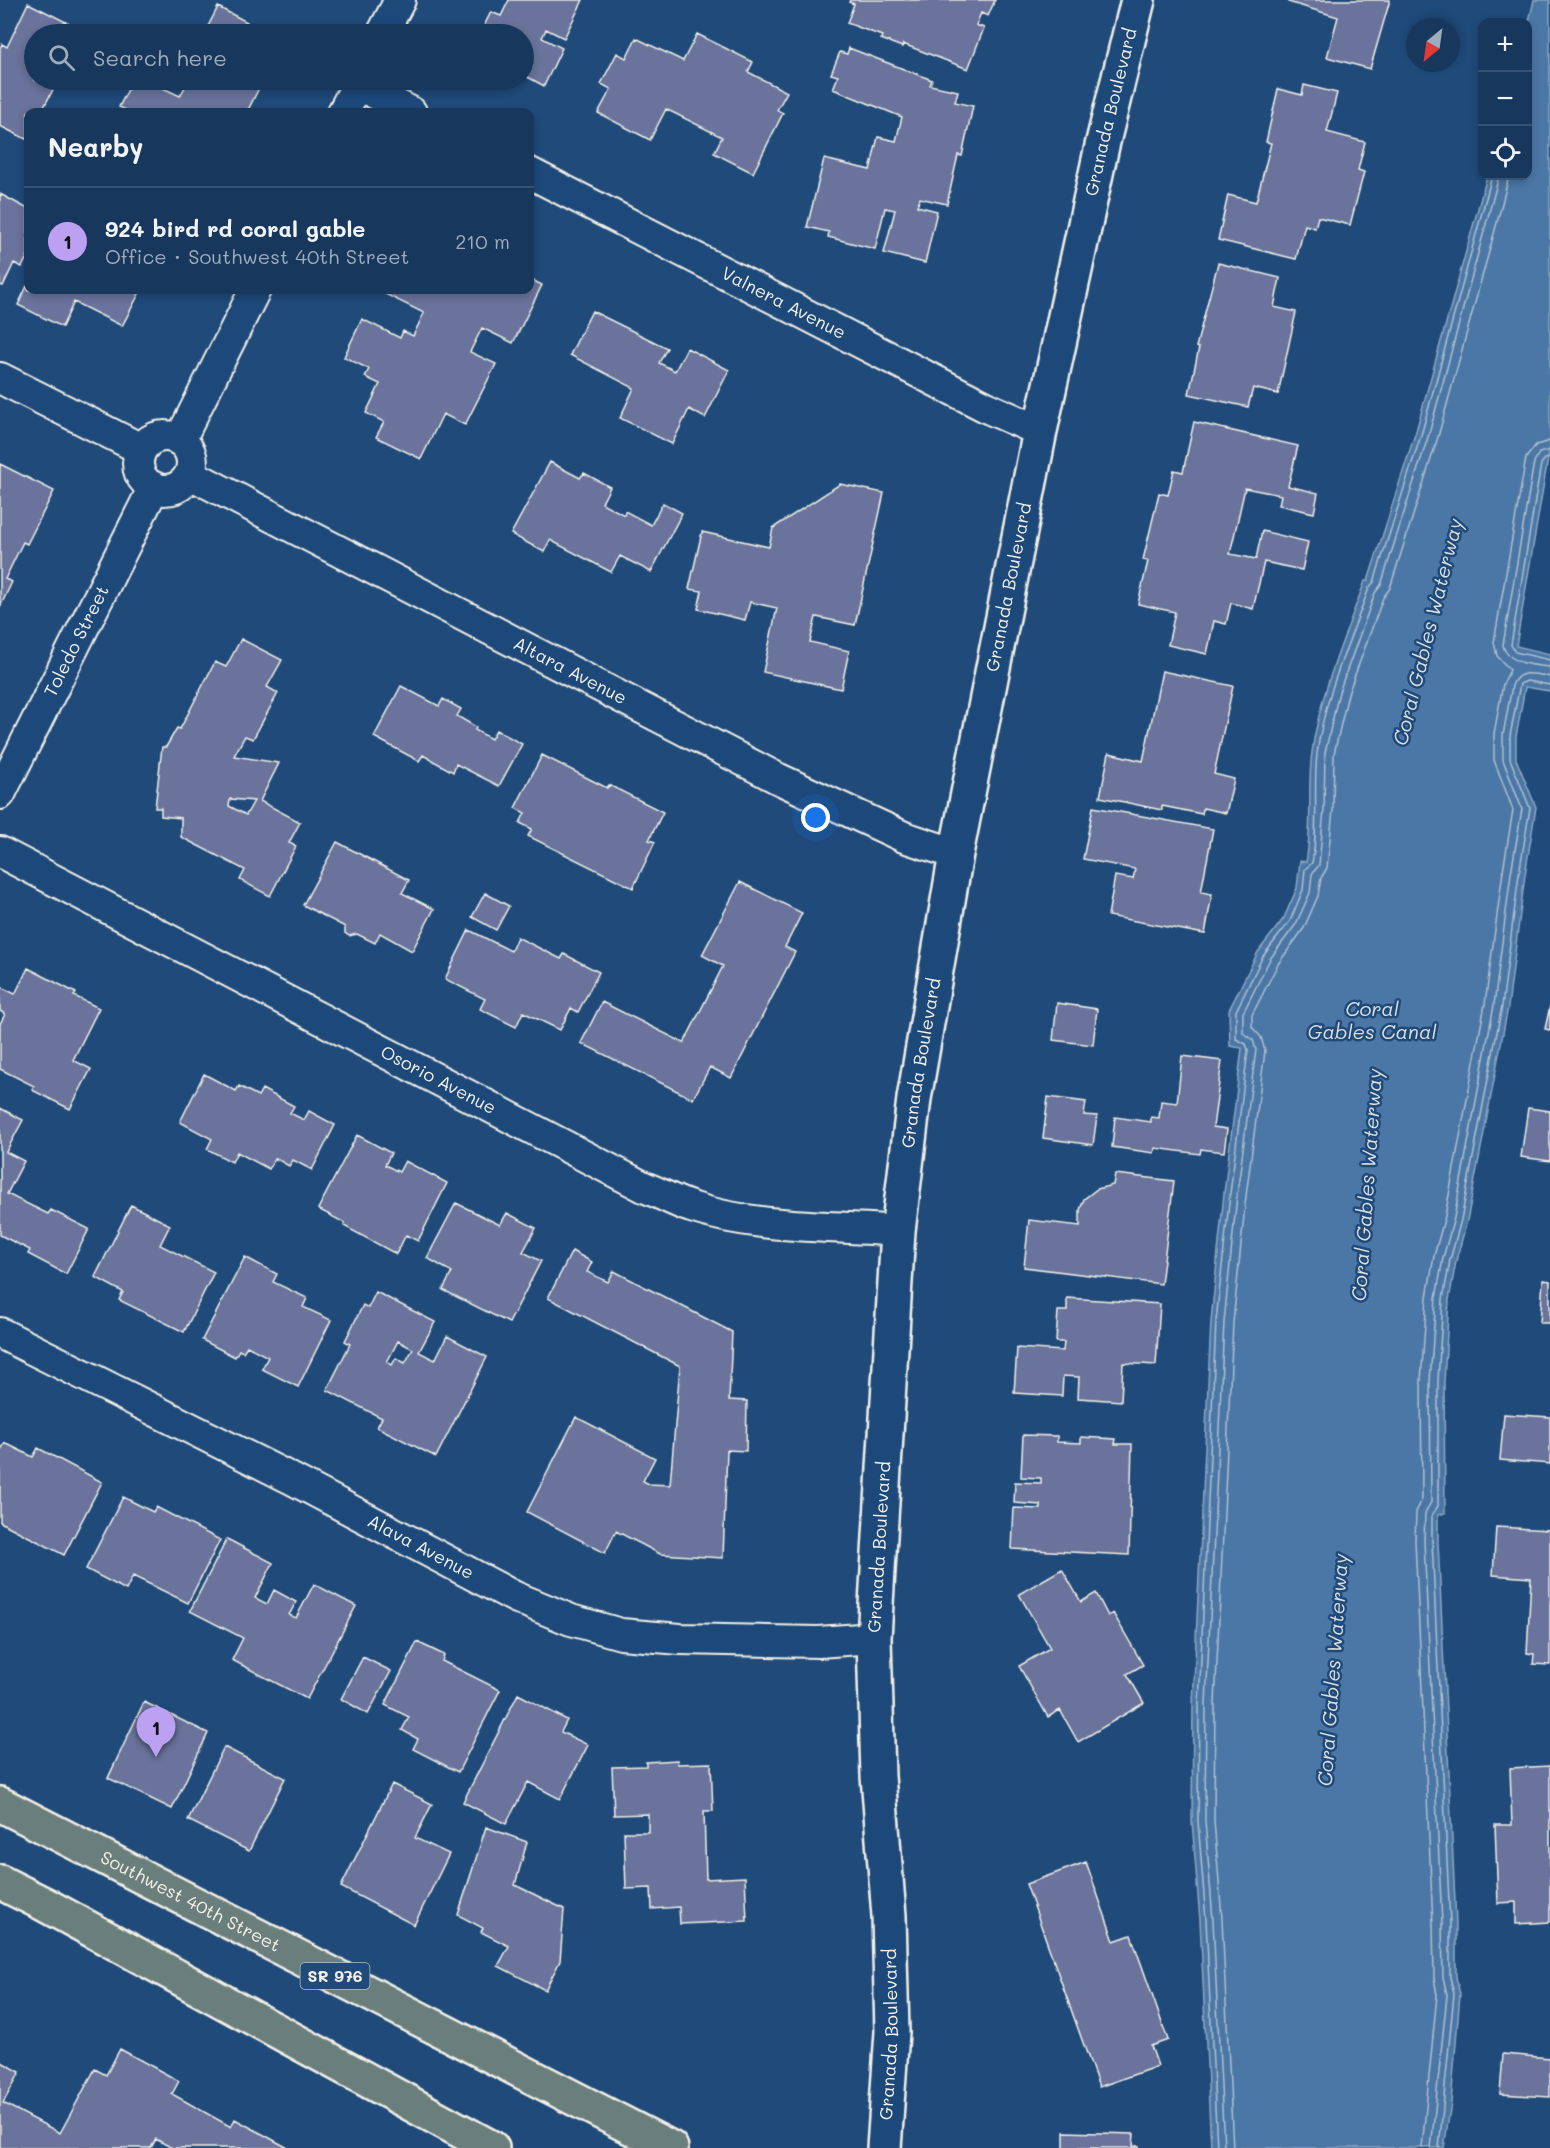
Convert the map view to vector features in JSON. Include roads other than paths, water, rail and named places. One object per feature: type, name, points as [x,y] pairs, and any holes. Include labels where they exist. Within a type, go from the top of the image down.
[{"type":"main road","name":"Southwest 40th Street","points":[[0,1804],[671,2148]]},
{"type":"main road","points":[[0,1882],[492,2148]]},
{"type":"street","points":[[387,24],[400,0]]},
{"type":"street","name":"Granada Boulevard","points":[[884,2148],[892,2020],[889,1916],[878,1776],[874,1638],[898,1231],[914,1099],[956,854],[1040,431],[1102,146],[1138,0]]},
{"type":"street","points":[[345,108],[354,90]]},
{"type":"street","points":[[372,90],[404,108]]},
{"type":"street","name":"Valnera Avenue","points":[[534,175],[990,409],[1040,431]]},
{"type":"street","points":[[180,440],[253,294]]},
{"type":"street","points":[[0,378],[141,449]]},
{"type":"street","points":[[159,436],[180,440],[190,452],[192,459],[190,474],[178,486],[162,490],[153,487],[141,475],[138,457],[141,449],[159,436]]},
{"type":"street","name":"Altara Avenue","points":[[190,474],[777,778],[894,832],[956,854]]},
{"type":"street","name":"Toledo Street","points":[[0,794],[153,487]]},
{"type":"street","name":"Osorio Avenue","points":[[0,852],[644,1186],[690,1207],[727,1217],[763,1222],[898,1231]]},
{"type":"street","name":"Alava Avenue","points":[[0,1333],[290,1478],[515,1597],[570,1620],[621,1634],[680,1639],[818,1642],[874,1638]]},
{"type":"water","name":"Coral Gables Canal","points":[[1534,0],[1550,0],[1550,447],[1516,646],[1550,654],[1550,691],[1525,687],[1516,737],[1516,759],[1536,807],[1508,1007],[1467,1221],[1456,1261],[1449,1300],[1444,1382],[1445,1513],[1438,1515],[1438,1541],[1456,1923],[1456,1977],[1460,1994],[1451,2103],[1444,2148],[1211,2148],[1200,1920],[1192,1821],[1193,1703],[1211,1321],[1242,1048],[1230,1046],[1229,1010],[1258,952],[1284,918],[1297,888],[1300,861],[1306,862],[1312,752],[1321,708],[1365,581],[1368,581],[1416,431],[1486,180],[1532,180],[1532,18],[1530,18]]},
{"type":"place","name":"924 bird rd coral gable","points":[[156,1757]]},
{"type":"water label","name":"Coral Gables Waterway","points":[[1428,632]]},
{"type":"water label","name":"Coral Gables Waterway","points":[[1367,1185]]},
{"type":"water label","name":"Coral Gables Waterway","points":[[1333,1670]]}]
